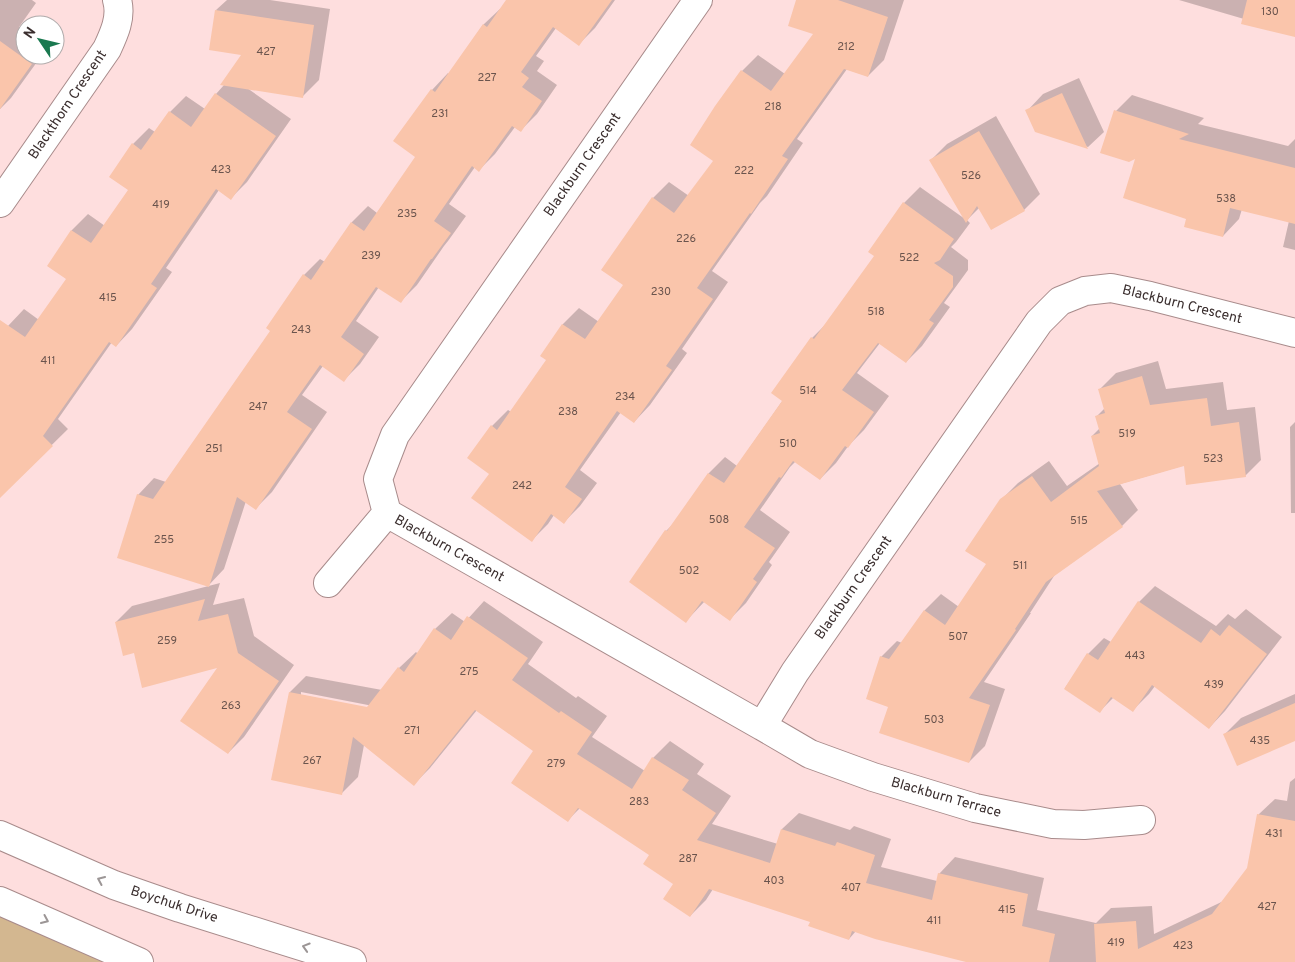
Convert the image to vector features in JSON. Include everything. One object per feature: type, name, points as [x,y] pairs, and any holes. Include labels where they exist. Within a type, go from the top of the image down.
[{"type":"street","name":"Blackthorn Crescent","points":[[0,203],[107,49],[117,27],[117,0]]},
{"type":"street","name":"Blackburn Crescent","points":[[698,0],[396,435],[378,479],[387,513],[762,726],[795,672],[1039,322],[1060,301],[1085,291],[1111,288],[1150,296],[1295,334]]},
{"type":"street","name":"Blackburn Crescent","points":[[328,583],[387,513]]},
{"type":"street","name":"Blackburn Terrace","points":[[762,726],[810,754],[873,777],[975,808],[1053,824],[1084,825],[1141,820]]},
{"type":"street","name":"Boychuk Drive","points":[[0,835],[114,885],[180,908],[352,962]]},
{"type":"street","points":[[0,901],[139,962]]},
{"type":"shaded area","points":[[0,901],[139,962],[0,962]]},
{"type":"building","points":[[506,0],[612,0],[579,46],[553,27],[521,72],[529,78],[522,87],[542,101],[521,132],[512,126],[479,172],[472,166],[434,221],[451,233],[401,303],[376,287],[341,337],[364,354],[344,382],[320,365],[287,412],[312,429],[256,510],[237,497],[209,587],[117,558],[137,494],[153,499],[270,331],[266,328],[303,274],[311,280],[351,222],[364,231],[415,157],[393,141],[431,89],[435,92],[483,24],[487,27]]},
{"type":"building","points":[[796,0],[838,0],[888,17],[868,77],[844,69],[782,156],[788,159],[697,288],[713,299],[666,366],[672,370],[634,423],[617,411],[565,487],[582,499],[564,524],[551,514],[532,542],[471,498],[489,474],[467,458],[491,425],[497,430],[546,360],[540,356],[562,324],[585,339],[623,285],[601,270],[652,197],[674,213],[713,161],[690,145],[741,70],[771,91],[813,34],[788,26]]},
{"type":"building","points":[[1247,0],[1295,0],[1295,37],[1241,24]]},
{"type":"building","points":[[215,10],[314,25],[303,98],[220,85],[241,55],[209,50]]},
{"type":"building","points":[[0,41],[15,52],[15,65],[31,65],[0,109]]},
{"type":"building","points":[[215,93],[276,136],[231,200],[216,189],[151,284],[157,288],[116,347],[109,342],[43,436],[53,446],[0,498],[0,320],[25,337],[66,279],[47,266],[71,230],[91,243],[128,190],[109,177],[132,143],[141,150],[169,111],[191,127]]},
{"type":"building","points":[[1062,93],[1088,149],[1035,132],[1025,110]]},
{"type":"building","points":[[1114,110],[1189,134],[1179,139],[1295,168],[1295,224],[1230,208],[1223,237],[1184,227],[1186,219],[1123,198],[1135,159],[1129,162],[1100,153]]},
{"type":"building","points":[[979,131],[1025,211],[991,230],[977,206],[966,223],[929,160]]},
{"type":"building","points":[[903,202],[954,239],[940,260],[934,263],[953,276],[953,287],[929,320],[934,323],[906,363],[878,343],[842,390],[874,412],[848,448],[845,446],[820,480],[793,461],[781,478],[779,477],[744,527],[775,548],[753,579],[757,582],[730,621],[702,601],[686,623],[629,582],[708,473],[724,483],[782,401],[771,393],[811,337],[814,339],[874,256],[868,252]]},
{"type":"building","points":[[1142,376],[1150,405],[1207,398],[1211,426],[1239,422],[1246,477],[1186,485],[1184,466],[1097,491],[1123,527],[1046,582],[1016,630],[969,698],[990,705],[969,763],[879,733],[888,707],[866,699],[880,656],[889,659],[924,610],[945,625],[986,564],[965,551],[1000,499],[1032,476],[1051,502],[1099,466],[1091,436],[1100,433],[1095,416],[1105,413],[1098,389]]},
{"type":"building","points":[[205,599],[198,621],[228,614],[238,653],[279,681],[228,754],[180,721],[217,668],[142,688],[134,653],[123,656],[115,622]]},
{"type":"building","points":[[1138,601],[1201,643],[1211,629],[1220,636],[1229,625],[1267,654],[1209,729],[1152,685],[1133,712],[1111,697],[1100,713],[1064,689],[1087,653],[1098,660]]},
{"type":"building","points":[[467,616],[528,658],[512,680],[559,713],[561,711],[592,732],[577,754],[632,789],[652,757],[689,780],[682,790],[716,813],[697,840],[770,863],[781,829],[835,846],[837,842],[875,855],[866,883],[932,900],[938,873],[1028,894],[1022,926],[1055,934],[1049,962],[966,962],[875,939],[852,931],[849,940],[808,926],[810,922],[709,889],[690,917],[663,899],[673,884],[643,864],[649,855],[578,808],[568,822],[511,783],[533,751],[475,710],[414,786],[353,737],[342,795],[271,780],[289,692],[367,707],[398,667],[404,672],[434,628],[451,640]]},
{"type":"building","points":[[1295,703],[1295,741],[1237,766],[1223,734]]},
{"type":"building","points":[[1257,814],[1295,821],[1295,962],[1096,962],[1094,924],[1136,921],[1138,949],[1212,914],[1247,868]]}]
